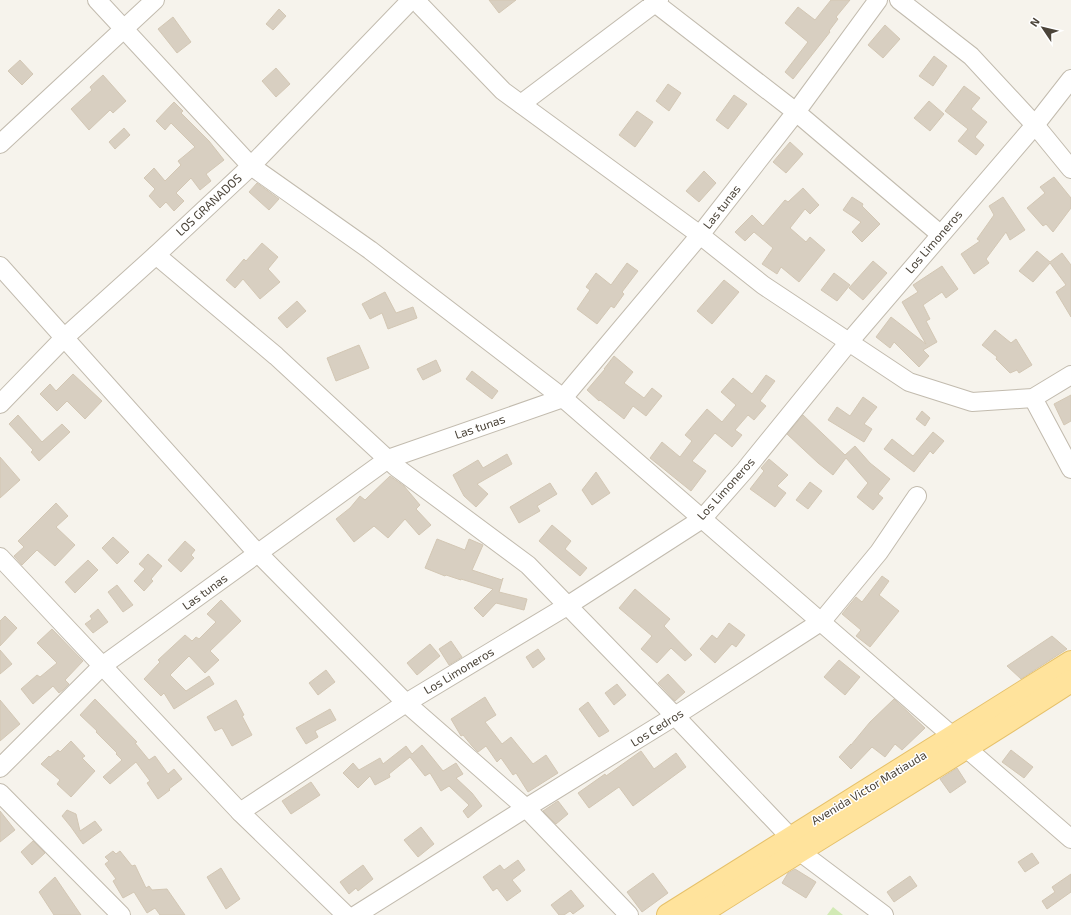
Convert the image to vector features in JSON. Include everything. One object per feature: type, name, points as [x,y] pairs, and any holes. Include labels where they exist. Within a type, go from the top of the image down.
[{"type":"main road","name":"Avenida Victor Matiauda","points":[[961,742],[1071,662]]},
{"type":"main road","name":"Avenida Victor Matiauda","points":[[668,915],[795,844],[961,742],[1071,681]]},
{"type":"main road","name":"Avenida Victor Matiauda","points":[[698,915],[795,844]]},
{"type":"street","points":[[97,0],[251,166],[370,250],[563,398],[702,520],[822,621],[1071,839]]},
{"type":"street","points":[[0,144],[155,0]]},
{"type":"street","name":"LOS GRANADOS","points":[[0,404],[64,338],[251,166],[411,0]]},
{"type":"street","points":[[417,0],[421,6],[503,91],[700,235],[763,285],[909,382],[972,402],[1033,398],[1071,375]]},
{"type":"street","name":"Las tunas","points":[[0,768],[102,666],[388,459],[563,398],[700,235],[796,112],[878,0]]},
{"type":"street","points":[[898,0],[972,56],[1035,125],[1071,169]]},
{"type":"street","points":[[522,104],[656,1],[796,112],[940,234]]},
{"type":"street","name":"Los Limoneros","points":[[240,812],[406,702],[567,606],[702,520],[940,234],[1035,125],[1071,79]]},
{"type":"street","points":[[156,255],[276,356],[396,467],[528,565],[676,716],[795,844],[884,915]]},
{"type":"street","points":[[0,266],[258,553],[406,702],[526,808],[628,915]]},
{"type":"street","points":[[1033,398],[1071,469]]},
{"type":"street","name":"Los Cedros","points":[[356,915],[676,716],[822,621],[879,552],[917,496]]},
{"type":"street","points":[[0,557],[240,812],[346,915]]},
{"type":"street","points":[[0,793],[121,915]]},
{"type":"green space","points":[[833,907],[843,915],[827,915]]},
{"type":"building","points":[[489,0],[516,0],[499,13]]},
{"type":"building","points":[[831,0],[850,0],[836,17],[838,19],[829,31],[830,32],[793,79],[785,72],[808,42],[785,23],[798,7],[815,20]]},
{"type":"building","points":[[279,9],[286,16],[273,30],[266,24]]},
{"type":"building","points":[[173,17],[191,42],[177,53],[158,29]]},
{"type":"building","points":[[885,25],[900,39],[883,58],[868,45]]},
{"type":"building","points":[[934,56],[947,66],[933,86],[919,76]]},
{"type":"building","points":[[20,60],[33,74],[22,85],[8,71]]},
{"type":"building","points":[[276,68],[290,84],[276,97],[262,81]]},
{"type":"building","points":[[103,75],[126,101],[113,113],[110,110],[89,130],[71,109],[92,90],[90,87]]},
{"type":"building","points":[[668,84],[681,93],[669,111],[656,101]]},
{"type":"building","points":[[964,86],[980,98],[971,109],[987,122],[975,137],[984,145],[976,155],[958,141],[968,129],[945,111]]},
{"type":"building","points":[[734,95],[747,104],[728,129],[716,120]]},
{"type":"building","points":[[929,101],[944,114],[930,131],[914,118]]},
{"type":"building","points":[[174,102],[183,111],[181,113],[209,141],[224,160],[206,174],[211,181],[200,190],[191,178],[176,193],[184,201],[174,211],[166,202],[160,208],[149,196],[155,189],[144,178],[154,168],[165,181],[181,165],[178,161],[195,147],[171,123],[165,130],[156,121]]},
{"type":"building","points":[[637,111],[653,122],[635,147],[619,135]]},
{"type":"building","points":[[124,128],[130,135],[115,149],[109,142]]},
{"type":"building","points":[[790,142],[803,154],[786,173],[773,162]]},
{"type":"building","points":[[704,171],[716,183],[699,202],[686,191]]},
{"type":"building","points":[[1054,177],[1071,198],[1071,208],[1053,232],[1046,224],[1043,226],[1027,208],[1045,193],[1040,187]]},
{"type":"building","points":[[257,183],[279,199],[269,210],[249,192]]},
{"type":"building","points":[[803,188],[819,205],[810,214],[805,209],[790,228],[806,242],[810,237],[825,250],[799,282],[781,267],[777,274],[762,264],[773,248],[754,232],[745,241],[735,232],[752,215],[763,226],[785,200],[788,202]]},
{"type":"building","points":[[852,197],[863,204],[862,206],[880,224],[862,242],[852,232],[861,222],[843,210]]},
{"type":"building","points":[[1003,197],[1025,230],[1010,240],[1006,232],[986,259],[989,263],[974,274],[961,254],[980,241],[977,239],[994,215],[989,206]]},
{"type":"building","points":[[262,243],[278,257],[268,269],[280,282],[260,299],[243,279],[235,288],[226,280],[244,259],[246,261]]},
{"type":"building","points":[[1037,251],[1050,262],[1062,253],[1071,265],[1071,317],[1056,292],[1066,285],[1050,263],[1033,282],[1019,271]]},
{"type":"building","points":[[873,261],[887,273],[863,300],[849,288]]},
{"type":"building","points":[[627,263],[638,271],[622,292],[624,294],[614,308],[611,306],[597,324],[577,309],[590,290],[586,287],[596,273],[611,285]]},
{"type":"building","points":[[942,266],[958,289],[946,298],[942,292],[923,305],[930,319],[926,321],[937,342],[923,350],[929,356],[919,367],[894,342],[890,348],[876,337],[891,317],[926,344],[902,302],[918,292],[913,285]]},
{"type":"building","points":[[834,273],[850,285],[837,301],[821,290]]},
{"type":"building","points":[[724,280],[739,292],[712,324],[697,311]]},
{"type":"building","points":[[385,292],[396,313],[413,307],[417,318],[388,329],[382,313],[370,319],[362,304]]},
{"type":"building","points":[[297,301],[306,311],[287,328],[278,318]]},
{"type":"building","points":[[995,330],[1011,343],[1016,339],[1032,365],[1019,373],[1017,370],[1010,373],[996,359],[997,357],[982,345]]},
{"type":"building","points":[[359,345],[369,368],[336,381],[327,358]]},
{"type":"building","points":[[614,356],[633,372],[624,383],[644,398],[652,388],[662,396],[646,416],[633,406],[624,419],[600,400],[599,401],[587,390]]},
{"type":"building","points":[[436,360],[441,371],[423,380],[417,369]]},
{"type":"building","points":[[472,371],[498,391],[492,399],[466,379]]},
{"type":"building","points":[[73,374],[102,401],[85,419],[67,401],[57,411],[40,394],[50,384],[56,391]]},
{"type":"building","points":[[766,375],[775,381],[760,401],[766,406],[754,420],[748,415],[735,430],[742,435],[732,447],[715,433],[692,461],[706,471],[691,491],[650,458],[662,442],[680,457],[692,441],[685,435],[707,409],[722,422],[736,405],[721,392],[733,378],[752,394]]},
{"type":"building","points":[[1071,395],[1071,421],[1064,425],[1054,404]]},
{"type":"building","points":[[863,397],[877,407],[864,424],[872,429],[864,442],[828,420],[837,407],[850,416]]},
{"type":"building","points":[[922,411],[930,418],[925,426],[916,419]]},
{"type":"building","points":[[18,415],[42,442],[62,424],[70,432],[39,461],[31,452],[33,450],[9,424]]},
{"type":"building","points":[[803,415],[845,455],[855,446],[870,463],[890,479],[878,494],[883,498],[873,510],[857,497],[868,483],[846,458],[833,475],[787,434]]},
{"type":"building","points":[[933,432],[944,441],[933,454],[930,451],[914,472],[884,449],[892,439],[913,456]]},
{"type":"building","points":[[507,454],[512,464],[477,484],[488,494],[476,507],[464,496],[453,475],[478,460],[483,468]]},
{"type":"building","points":[[0,457],[20,480],[0,498]]},
{"type":"building","points":[[769,459],[788,475],[777,486],[786,493],[775,507],[750,489],[764,471],[761,468]]},
{"type":"building","points":[[596,472],[610,493],[592,505],[582,490]]},
{"type":"building","points":[[390,476],[404,486],[420,505],[416,509],[431,525],[419,535],[405,519],[388,538],[374,526],[354,542],[336,519],[350,508],[360,496],[365,500]]},
{"type":"building","points":[[810,482],[822,491],[808,509],[796,500]]},
{"type":"building","points":[[550,483],[557,494],[537,506],[540,511],[519,523],[510,507]]},
{"type":"building","points":[[56,503],[68,516],[56,527],[75,545],[55,566],[37,550],[22,565],[14,556],[24,547],[18,541]]},
{"type":"building","points":[[552,525],[571,541],[565,549],[587,568],[580,576],[539,541]]},
{"type":"building","points":[[113,537],[129,552],[117,564],[102,548]]},
{"type":"building","points":[[437,539],[465,550],[469,539],[483,545],[472,570],[502,580],[503,578],[499,592],[527,599],[524,610],[496,603],[483,617],[474,608],[493,589],[461,579],[445,576],[425,568]]},
{"type":"building","points":[[185,541],[195,550],[191,555],[194,558],[181,572],[168,560]]},
{"type":"building","points":[[148,554],[162,566],[151,579],[153,581],[144,591],[134,581],[145,569],[139,564]]},
{"type":"building","points":[[88,560],[98,570],[75,593],[65,582]]},
{"type":"building","points":[[882,576],[889,581],[879,595],[899,611],[870,647],[856,636],[861,630],[842,614],[856,597],[862,602]]},
{"type":"building","points":[[117,585],[133,605],[123,612],[108,592]]},
{"type":"building","points":[[635,589],[670,619],[664,626],[692,655],[685,661],[671,648],[657,663],[641,649],[652,636],[619,608]]},
{"type":"building","points":[[221,600],[241,621],[210,651],[219,660],[205,673],[189,656],[170,675],[186,691],[209,676],[214,684],[174,709],[164,693],[161,696],[144,679],[160,662],[158,660],[185,635],[192,641],[196,637],[199,639],[216,622],[207,614]]},
{"type":"building","points":[[98,609],[108,622],[93,633],[85,624],[92,619],[90,616]]},
{"type":"building","points":[[5,616],[17,628],[0,646],[0,621]]},
{"type":"building","points":[[729,623],[745,635],[736,647],[732,644],[715,663],[700,649],[712,635],[717,639]]},
{"type":"building","points":[[52,629],[83,661],[65,680],[69,684],[63,690],[59,693],[53,686],[33,704],[21,689],[37,675],[40,677],[57,663],[37,643]]},
{"type":"building","points":[[1052,636],[1067,649],[1021,679],[1007,666]]},
{"type":"building","points":[[451,641],[462,657],[449,665],[439,649]]},
{"type":"building","points":[[430,644],[440,656],[417,675],[407,663]]},
{"type":"building","points":[[538,649],[545,659],[533,668],[526,657]]},
{"type":"building","points":[[0,650],[12,664],[0,674]]},
{"type":"building","points":[[839,660],[860,677],[845,695],[824,677]]},
{"type":"building","points":[[326,670],[335,682],[318,695],[309,683]]},
{"type":"building","points":[[668,674],[685,692],[675,701],[658,683]]},
{"type":"building","points":[[617,684],[626,695],[614,705],[605,693]]},
{"type":"building","points":[[485,697],[496,715],[485,722],[502,744],[511,737],[533,764],[546,755],[558,773],[528,792],[516,773],[513,775],[501,758],[497,762],[486,746],[478,752],[463,735],[461,736],[451,719]]},
{"type":"building","points":[[95,699],[137,742],[135,743],[149,760],[155,756],[168,774],[174,769],[182,779],[158,799],[147,783],[150,781],[136,762],[110,784],[103,777],[122,760],[96,732],[97,731],[80,715]]},
{"type":"building","points":[[894,699],[925,728],[902,750],[895,744],[885,757],[872,747],[851,769],[839,757],[870,722]]},
{"type":"building","points":[[0,700],[20,724],[0,741]]},
{"type":"building","points":[[236,700],[252,735],[232,746],[222,728],[215,731],[207,717]]},
{"type":"building","points":[[588,702],[609,731],[599,737],[579,709]]},
{"type":"building","points":[[330,709],[336,720],[315,731],[318,737],[306,744],[296,728]]},
{"type":"building","points":[[71,741],[85,756],[82,758],[95,771],[71,797],[57,784],[60,780],[41,764],[58,750],[60,752]]},
{"type":"building","points":[[422,745],[443,771],[456,763],[463,774],[456,778],[472,793],[482,806],[468,818],[463,811],[469,805],[449,786],[441,791],[430,773],[425,776],[410,757],[389,774],[390,777],[375,785],[370,776],[358,788],[343,773],[353,763],[359,770],[380,758],[383,764],[406,746],[412,754]]},
{"type":"building","points":[[1011,750],[1033,767],[1024,778],[1002,762]]},
{"type":"building","points":[[641,751],[654,769],[676,753],[686,767],[633,806],[619,787],[589,808],[578,793],[605,774],[606,776]]},
{"type":"building","points":[[957,768],[966,782],[950,793],[940,779]]},
{"type":"building","points":[[311,782],[320,795],[291,814],[282,801]]},
{"type":"building","points":[[558,801],[568,814],[556,824],[543,811]]},
{"type":"building","points":[[67,810],[76,814],[80,831],[95,821],[102,830],[83,844],[62,816]]},
{"type":"building","points":[[0,811],[15,830],[0,842]]},
{"type":"building","points":[[421,827],[434,844],[418,857],[404,840]]},
{"type":"building","points":[[33,841],[45,853],[32,865],[21,852]]},
{"type":"building","points":[[113,851],[116,854],[120,851],[132,866],[135,865],[146,888],[149,886],[152,890],[167,889],[185,915],[160,915],[155,908],[147,913],[134,892],[123,898],[113,881],[116,879],[105,864],[109,861],[105,857]]},
{"type":"building","points":[[1032,853],[1039,863],[1025,872],[1018,862]]},
{"type":"building","points":[[518,860],[525,870],[512,880],[521,891],[507,901],[497,888],[493,891],[483,877],[500,865],[504,870]]},
{"type":"building","points":[[363,865],[373,879],[358,891],[356,888],[349,894],[340,882]]},
{"type":"building","points":[[221,868],[240,899],[226,909],[207,877]]},
{"type":"building","points":[[795,869],[816,882],[806,898],[782,883],[788,873]]},
{"type":"building","points":[[653,873],[668,893],[642,912],[627,892]]},
{"type":"building","points":[[1071,874],[1071,892],[1047,909],[1042,901],[1055,892],[1052,887]]},
{"type":"building","points":[[910,876],[917,886],[894,902],[887,892]]},
{"type":"building","points":[[55,877],[81,915],[54,915],[39,892]]},
{"type":"building","points":[[571,890],[584,906],[573,914],[570,911],[564,915],[559,915],[551,905]]}]
